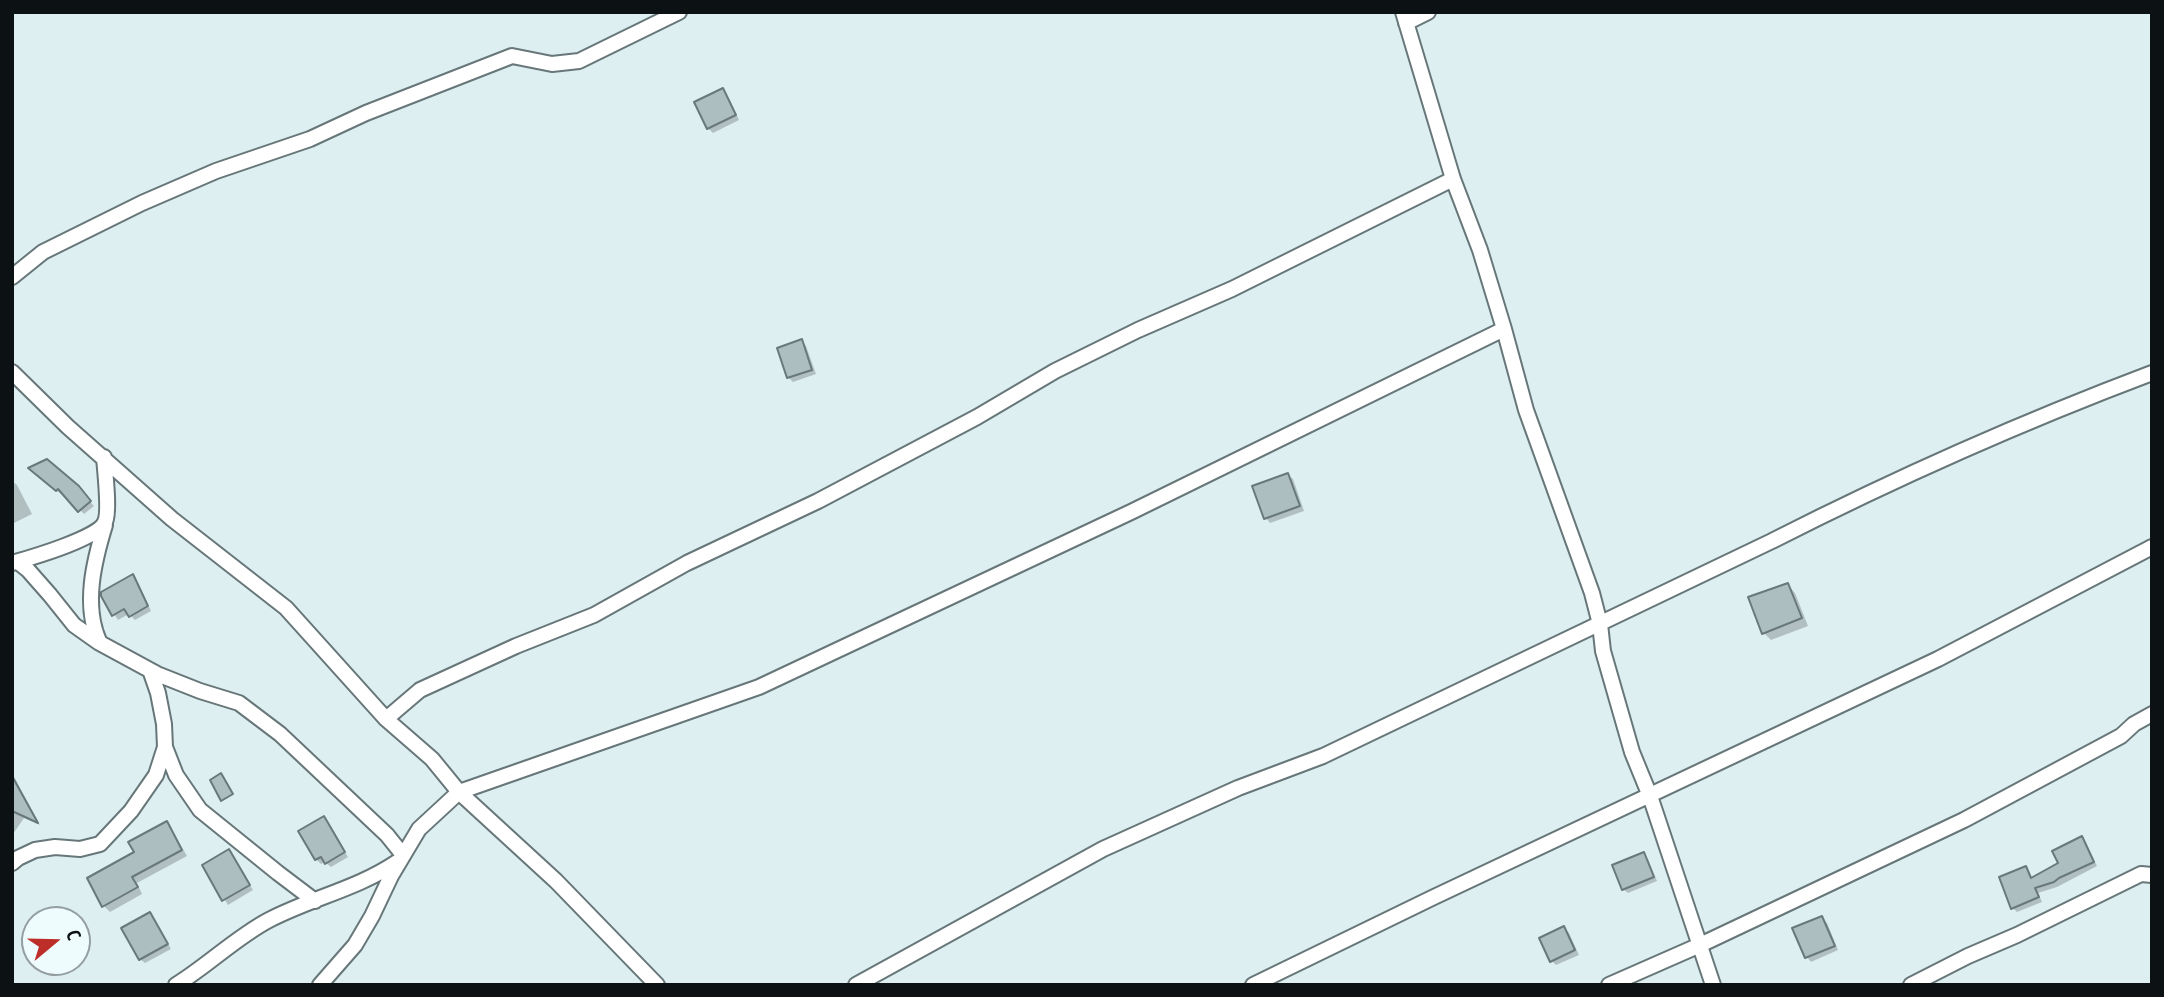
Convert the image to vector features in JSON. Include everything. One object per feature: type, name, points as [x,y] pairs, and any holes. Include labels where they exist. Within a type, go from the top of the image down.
[{"type":"street","points":[[12,277],[43,252],[142,203],[216,171],[310,139],[366,113],[512,56],[552,64],[579,61],[679,12]]},
{"type":"street","points":[[1428,12],[1405,17],[1453,178],[1480,250],[1526,410],[1592,593],[1603,651],[1632,752],[1650,796],[1713,985]]},
{"type":"street","points":[[386,719],[420,690],[516,646],[594,615],[687,563],[818,501],[977,417],[1055,371],[1138,330],[1232,289],[1453,178]]},
{"type":"street","points":[[320,985],[355,945],[419,829],[459,792],[759,687],[1131,512],[1504,330]]},
{"type":"street","points":[[12,372],[68,428],[172,519],[286,608],[386,719],[432,759],[459,792],[556,881],[657,985]]},
{"type":"street","points":[[856,985],[1103,849],[1238,788],[1322,756],[1846,504],[1994,436],[2060,407],[2152,373]]},
{"type":"street","points":[[100,643],[92,626],[90,612],[95,561],[106,522],[104,457]]},
{"type":"street","points":[[15,563],[73,543],[99,531],[106,522]]},
{"type":"street","points":[[1253,985],[1938,659],[2152,547]]},
{"type":"street","points":[[15,563],[43,587],[74,625],[100,643],[150,670],[200,691],[239,703],[280,734],[387,835],[402,857]]},
{"type":"street","points":[[150,670],[159,693],[165,747],[176,775],[200,810],[315,901]]},
{"type":"street","points":[[1609,985],[1964,820],[2121,736],[2134,724],[2152,714]]},
{"type":"street","points":[[12,863],[35,850],[55,847],[80,849],[100,844],[131,811],[156,775],[165,747]]},
{"type":"street","points":[[176,985],[266,921],[365,880],[402,857]]},
{"type":"street","points":[[1911,985],[2141,874],[2152,875]]},
{"type":"building","points":[[723,88],[736,115],[707,129],[694,102]]},
{"type":"building","points":[[802,339],[812,370],[787,378],[777,348]]},
{"type":"building","points":[[47,459],[79,486],[91,501],[78,512],[58,489],[56,491],[28,468]]},
{"type":"building","points":[[1288,473],[1300,506],[1264,519],[1252,486]]},
{"type":"building","points":[[133,574],[148,606],[129,617],[124,609],[112,616],[101,592]]},
{"type":"building","points":[[1788,583],[1802,618],[1762,634],[1748,597]]},
{"type":"building","points":[[221,773],[233,794],[221,801],[210,780]]},
{"type":"building","points":[[12,776],[38,823],[12,811]]},
{"type":"building","points":[[324,816],[345,852],[325,864],[321,857],[315,860],[298,831]]},
{"type":"building","points":[[167,821],[182,850],[132,877],[138,887],[102,907],[87,878],[134,852],[128,842]]},
{"type":"building","points":[[2082,836],[2094,862],[2054,882],[2035,888],[2039,897],[2011,909],[1999,877],[2026,866],[2031,878],[2058,863],[2052,851]]},
{"type":"building","points":[[229,849],[250,885],[222,901],[202,865]]},
{"type":"building","points":[[1644,852],[1654,877],[1622,890],[1612,865]]},
{"type":"building","points":[[150,912],[168,944],[139,960],[121,928]]},
{"type":"building","points":[[1822,916],[1835,946],[1805,958],[1792,928]]},
{"type":"building","points":[[1564,926],[1575,950],[1550,962],[1539,938]]}]
